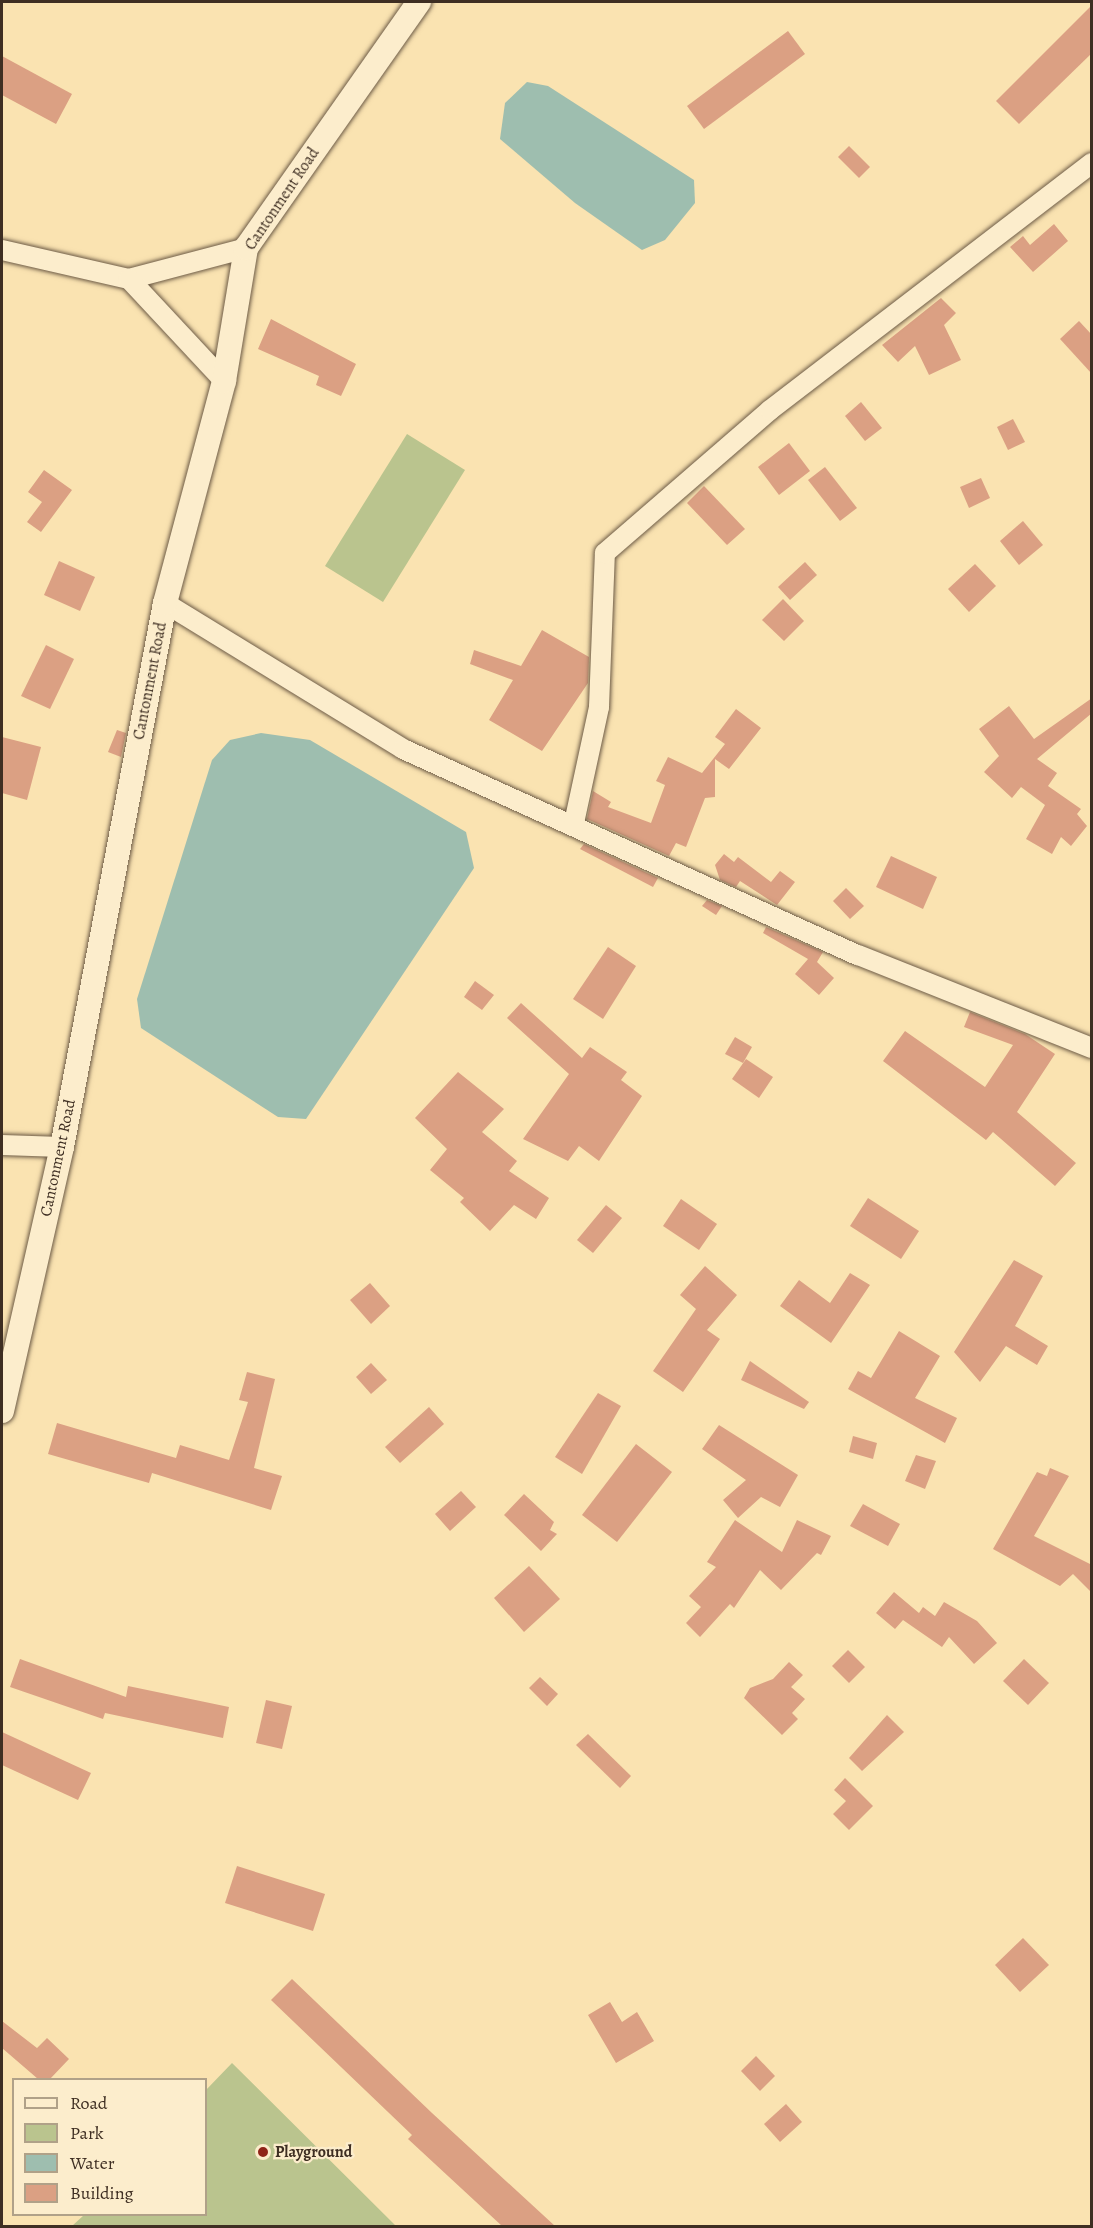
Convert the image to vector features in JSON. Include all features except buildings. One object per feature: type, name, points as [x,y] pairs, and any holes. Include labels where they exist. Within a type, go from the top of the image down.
[{"type":"street","name":"Cantonment Road","points":[[2,1411],[62,1147],[165,603],[224,381],[246,248],[419,2]]},
{"type":"street","points":[[574,824],[599,707],[605,553],[770,410],[1092,163]]},
{"type":"street","points":[[2,250],[129,279],[246,248]]},
{"type":"street","points":[[129,279],[224,381]]},
{"type":"street","points":[[165,603],[403,748],[858,955],[1092,1048]]},
{"type":"street","points":[[2,1144],[62,1147]]},
{"type":"green space","points":[[407,434],[465,470],[383,602],[325,566]]},
{"type":"green space","name":"Playground","points":[[232,2063],[396,2226],[72,2226],[83,2216],[207,2216],[207,2089]]},
{"type":"water","points":[[527,82],[548,86],[694,180],[695,203],[665,240],[642,250],[575,203],[500,139],[505,103]]},
{"type":"water","points":[[261,733],[310,740],[466,832],[474,868],[306,1119],[278,1117],[141,1028],[137,999],[212,760],[230,740]]},
{"type":"place","name":"Playground","points":[[263,2152]]}]
